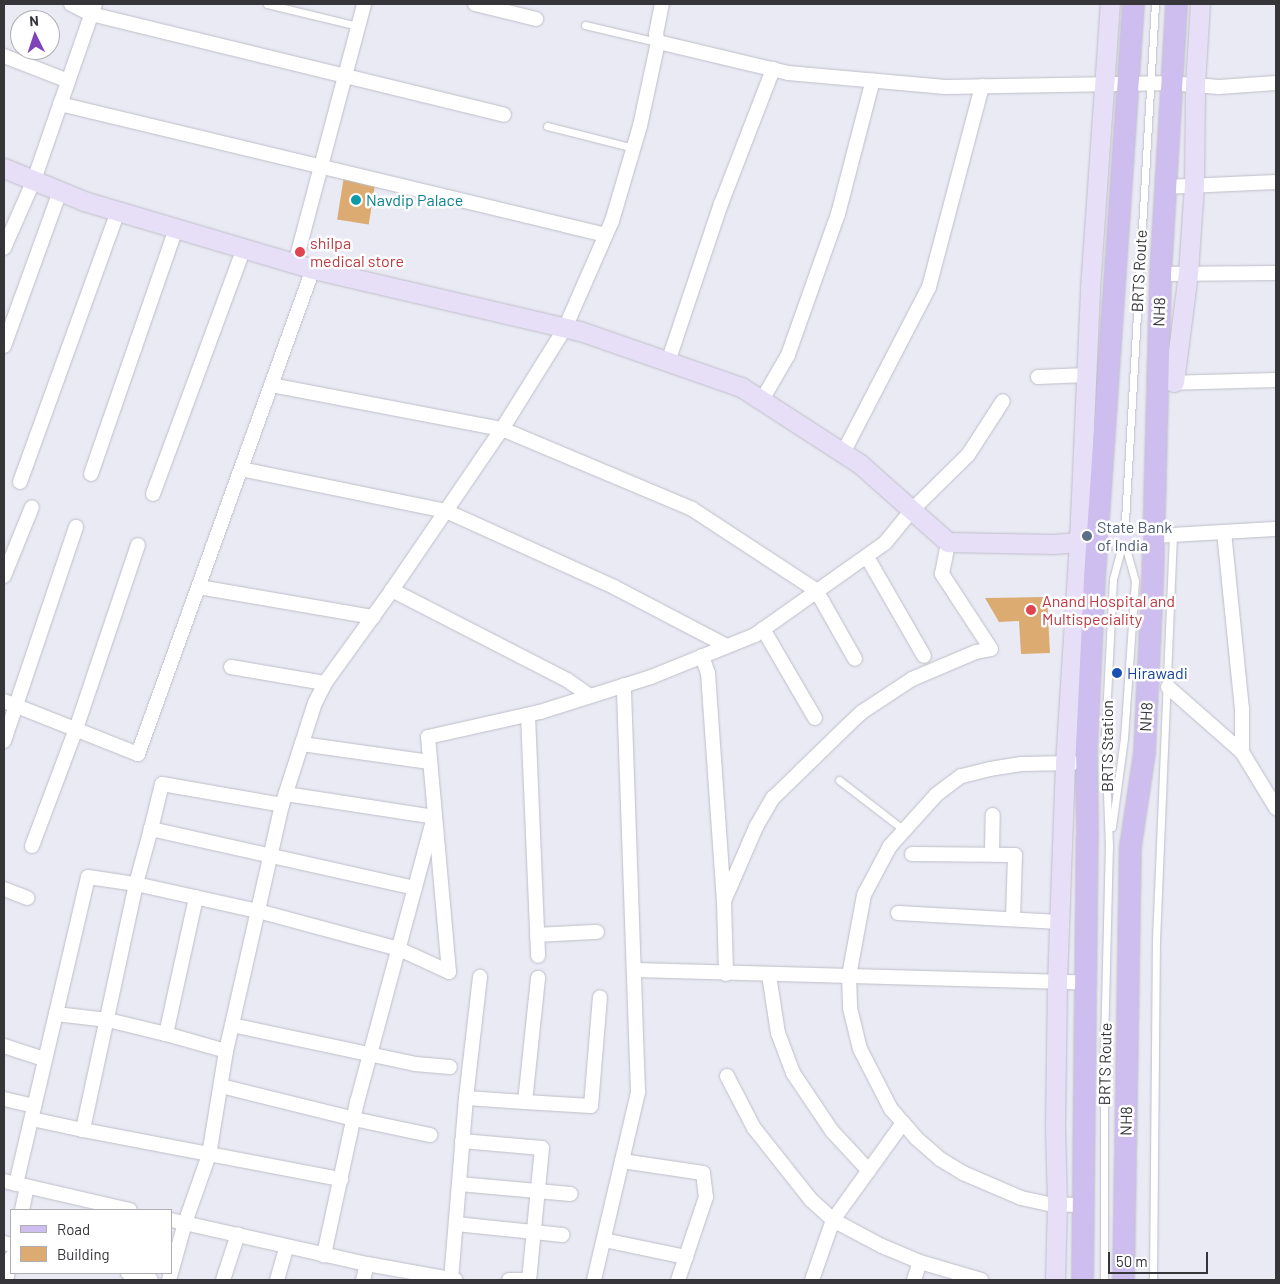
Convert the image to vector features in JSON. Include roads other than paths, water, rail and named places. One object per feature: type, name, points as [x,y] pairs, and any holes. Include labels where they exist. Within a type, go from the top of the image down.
[{"type":"main road","points":[[1082,1280],[1086,983],[1076,763],[1088,541],[1133,4]]},
{"type":"main road","name":"NH8","points":[[1123,1280],[1130,846],[1144,752],[1163,535],[1165,383],[1160,274],[1176,4]]},
{"type":"street","points":[[71,4],[344,76],[504,115]]},
{"type":"street","points":[[10,703],[138,754],[271,385],[304,266],[321,167],[364,4]]},
{"type":"street","points":[[475,4],[536,19]]},
{"type":"street","points":[[172,1269],[185,1223],[209,1155],[226,1051],[284,799],[315,703],[325,683],[392,590],[502,429],[565,328],[606,235],[634,148],[658,42],[656,34],[662,4]]},
{"type":"street","points":[[1088,541],[1086,375],[1110,4]]},
{"type":"street","points":[[1200,4],[1195,85],[1194,185],[1188,273],[1165,383],[1276,380]]},
{"type":"street","points":[[4,248],[34,180],[93,9]]},
{"type":"street","points":[[658,42],[788,73],[945,87],[1104,84],[1170,84],[1219,87],[1276,83]]},
{"type":"street","points":[[4,56],[68,81]]},
{"type":"street","points":[[668,362],[721,204],[773,69]]},
{"type":"street","points":[[762,400],[788,355],[838,214],[873,80]]},
{"type":"street","points":[[843,453],[928,287],[982,86]]},
{"type":"street","points":[[60,104],[606,235]]},
{"type":"street","points":[[4,168],[60,191],[118,211],[304,266],[565,328],[741,387],[860,464],[948,542],[1054,544],[1163,535],[1276,529]]},
{"type":"street","points":[[1165,187],[1276,182]]},
{"type":"street","points":[[4,346],[60,191]]},
{"type":"street","points":[[20,482],[118,211]]},
{"type":"street","points":[[91,474],[176,228]]},
{"type":"street","points":[[153,494],[244,248]]},
{"type":"street","points":[[1160,274],[1276,273]]},
{"type":"street","points":[[1038,377],[1086,375]]},
{"type":"street","points":[[271,385],[502,429],[692,509],[816,590],[855,659]]},
{"type":"street","points":[[22,1209],[16,1184],[88,877],[136,884],[258,911],[399,949],[449,972],[428,737],[528,715],[590,696],[755,635],[885,543],[912,510],[968,454],[1003,401]]},
{"type":"street","points":[[241,469],[446,511],[614,587],[727,646]]},
{"type":"street","points":[[4,576],[32,507]]},
{"type":"street","points":[[4,740],[10,703],[76,526]]},
{"type":"street","points":[[1224,532],[1242,708],[1242,752]]},
{"type":"street","points":[[724,901],[756,827],[773,798],[847,726],[862,712],[912,679],[976,652],[992,648],[942,574],[948,542]]},
{"type":"street","points":[[32,846],[76,729],[138,545]]},
{"type":"street","points":[[867,557],[924,656]]},
{"type":"street","points":[[199,587],[373,617]]},
{"type":"street","points":[[392,590],[567,680],[590,696]]},
{"type":"street","points":[[763,629],[815,718]]},
{"type":"street","points":[[702,656],[708,673],[724,901],[726,974]]},
{"type":"street","points":[[231,667],[325,683]]},
{"type":"street","points":[[594,1280],[638,1092],[624,685]]},
{"type":"street","points":[[1168,687],[1242,752],[1276,808]]},
{"type":"street","points":[[528,715],[538,956]]},
{"type":"street","points":[[302,744],[430,762]]},
{"type":"street","points":[[1055,1280],[1058,1204],[1055,1124],[1059,922],[1076,763],[1021,764],[961,776],[936,795],[904,830],[881,860],[864,896],[849,976],[850,1008],[860,1049],[891,1109],[916,1138],[940,1159],[963,1173],[1021,1198],[1058,1204],[1083,1205]]},
{"type":"street","points":[[83,1130],[136,884],[162,784],[434,817]]},
{"type":"street","points":[[992,854],[993,815]]},
{"type":"street","points":[[324,1255],[370,1054],[434,817]]},
{"type":"street","points":[[151,829],[415,888]]},
{"type":"street","points":[[912,854],[1015,855],[1013,919]]},
{"type":"street","points":[[4,889],[27,898]]},
{"type":"street","points":[[166,1034],[196,897]]},
{"type":"street","points":[[898,913],[1059,922]]},
{"type":"street","points":[[537,935],[597,932]]},
{"type":"street","points":[[634,970],[1086,983]]},
{"type":"street","points":[[769,975],[778,1034],[793,1073],[832,1132],[869,1171]]},
{"type":"street","points":[[451,1280],[466,1098],[480,977]]},
{"type":"street","points":[[525,1102],[538,978]]},
{"type":"street","points":[[466,1098],[591,1106],[600,997]]},
{"type":"street","points":[[56,1014],[108,1020],[226,1051]]},
{"type":"street","points":[[232,1024],[415,1064],[450,1067]]},
{"type":"street","points":[[4,1046],[44,1059]]},
{"type":"street","points":[[727,1076],[754,1128],[811,1200],[833,1220],[882,1246],[920,1262],[981,1280]]},
{"type":"street","points":[[221,1086],[354,1119],[430,1135]]},
{"type":"street","points":[[4,1100],[83,1130],[209,1155],[341,1178]]},
{"type":"street","points":[[812,1280],[833,1220],[903,1123]]},
{"type":"street","points":[[462,1141],[542,1148],[529,1280],[509,1280]]},
{"type":"street","points":[[622,1161],[702,1172],[706,1197],[678,1280]]},
{"type":"street","points":[[16,1184],[126,1209]]},
{"type":"street","points":[[459,1184],[570,1194]]},
{"type":"street","points":[[172,1220],[324,1255],[456,1280]]},
{"type":"street","points":[[456,1224],[562,1235]]},
{"type":"street","points":[[223,1280],[238,1234]]},
{"type":"street","points":[[604,1240],[686,1257]]},
{"type":"street","points":[[277,1280],[287,1246]]},
{"type":"street","points":[[6,1280],[10,1262]]},
{"type":"street","points":[[914,1280],[920,1262]]},
{"type":"street","points":[[362,1280],[367,1264]]},
{"type":"street","points":[[131,1274],[151,1280]]},
{"type":"lane","points":[[267,4],[358,26]]},
{"type":"lane","name":"BRTS Route","points":[[1124,538],[1155,4]]},
{"type":"lane","points":[[585,25],[658,42]]},
{"type":"lane","points":[[547,126],[634,148]]},
{"type":"lane","points":[[1153,1280],[1156,940],[1168,687],[1163,535]]},
{"type":"lane","name":"BRTS Station","points":[[1109,847],[1105,736],[1113,579],[1124,538]]},
{"type":"lane","name":"BRTS Station","points":[[1109,847],[1124,738],[1135,581],[1124,538]]},
{"type":"lane","points":[[839,780],[904,830]]},
{"type":"lane","name":"BRTS Route","points":[[1104,1280],[1104,1047],[1109,847]]},
{"type":"place","name":"Navdip Palace","points":[[356,200]]},
{"type":"place","name":"shilpa medical store","points":[[300,252]]},
{"type":"place","name":"State Bank of India","points":[[1087,536]]},
{"type":"place","name":"Anand Hospital and Multispeciality","points":[[1031,610]]},
{"type":"place","name":"Hirawadi","points":[[1117,673]]}]
